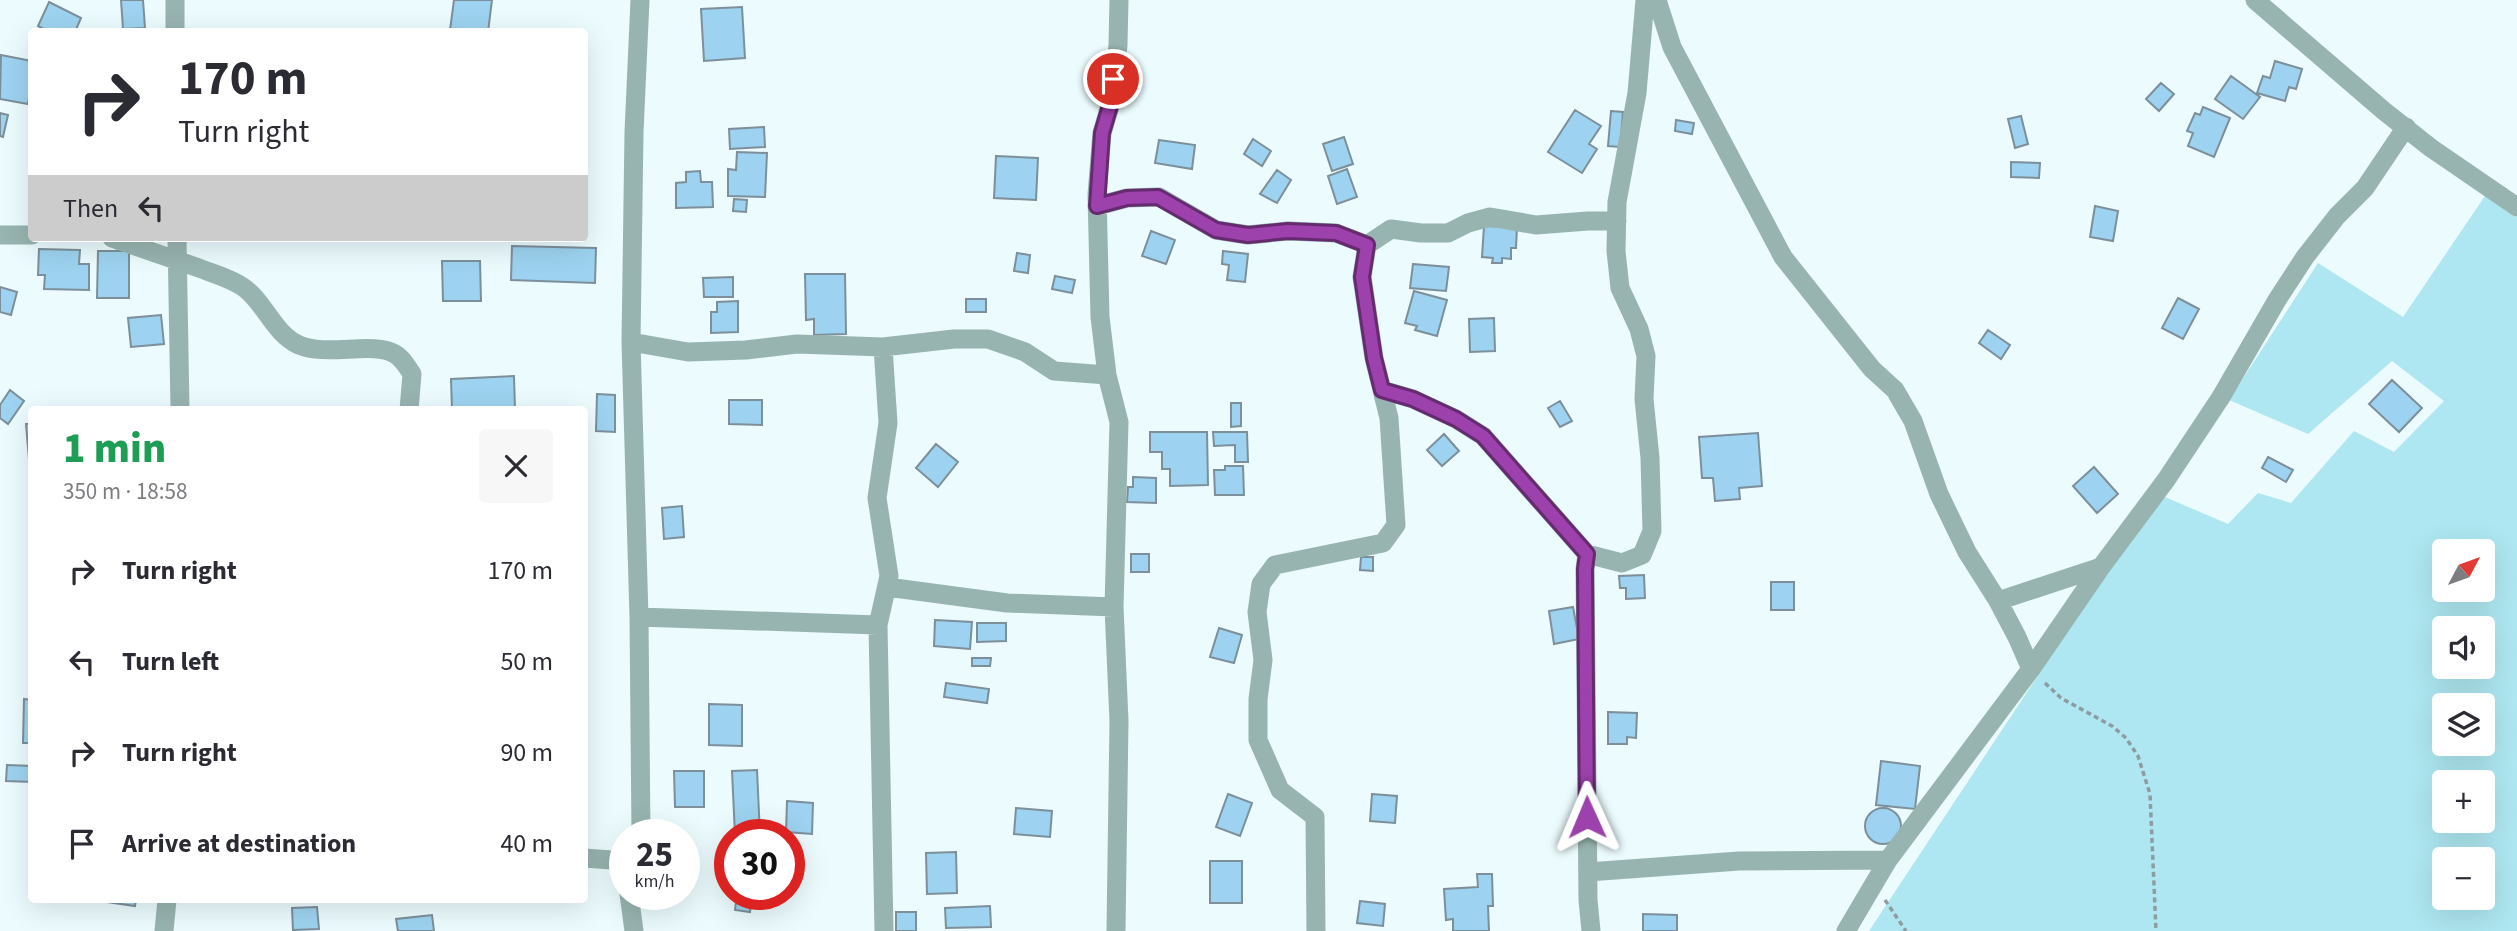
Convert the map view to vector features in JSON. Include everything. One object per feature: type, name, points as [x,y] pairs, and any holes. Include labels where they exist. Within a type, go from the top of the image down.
[{"type":"street","points":[[175,0],[175,28]]},
{"type":"street","points":[[640,0],[634,132],[631,342],[639,617],[641,819]]},
{"type":"street","points":[[1116,931],[1119,721],[1114,607],[1119,422],[1107,375],[1100,317],[1097,206],[1102,133],[1112,99],[1118,45],[1119,0]]},
{"type":"street","points":[[1382,390],[1413,399],[1456,419],[1483,436],[1587,554],[1622,563],[1642,555],[1652,531],[1650,458],[1644,399],[1646,356],[1639,329],[1620,288],[1616,221],[1637,93],[1645,0]]},
{"type":"street","points":[[1657,0],[1672,47],[1783,257],[1872,369],[1895,390],[1913,421],[1939,494],[1967,552],[2017,637],[2031,669]]},
{"type":"street","points":[[2255,0],[2384,111],[2431,148],[2517,207]]},
{"type":"street","points":[[1846,931],[1888,860],[2031,669],[2166,480],[2214,407],[2305,257],[2337,216],[2365,188],[2406,127]]},
{"type":"street","points":[[1097,206],[1127,198],[1158,197],[1216,230],[1248,235],[1288,231],[1336,233],[1367,245]]},
{"type":"street","points":[[1315,931],[1315,817],[1280,790],[1258,740],[1258,699],[1263,660],[1257,611],[1261,584],[1275,565],[1383,542],[1396,525],[1389,418],[1374,358],[1362,277],[1367,245],[1391,229],[1448,233],[1468,223],[1490,217],[1536,225],[1588,220],[1616,221]]},
{"type":"street","points":[[0,235],[28,235]]},
{"type":"street","points":[[123,242],[227,279],[245,289],[276,327],[301,346],[323,350],[383,350],[394,353],[405,362],[412,374],[409,406]]},
{"type":"street","points":[[177,242],[180,406]]},
{"type":"street","points":[[631,342],[688,352],[797,345],[883,347],[954,339],[988,339],[1025,352],[1054,371],[1107,375]]},
{"type":"street","points":[[883,347],[888,423],[877,498],[889,576],[878,625],[884,931]]},
{"type":"street","points":[[1587,554],[1588,872],[1591,931]]},
{"type":"street","points":[[1998,601],[2101,568]]},
{"type":"street","points":[[887,587],[1007,603],[1114,607]]},
{"type":"street","points":[[639,617],[878,625]]},
{"type":"street","points":[[588,858],[609,860]]},
{"type":"street","points":[[1588,872],[1739,861],[1888,860]]},
{"type":"street","points":[[164,931],[167,903]]},
{"type":"street","points":[[631,910],[634,931]]},
{"type":"path","points":[[2031,669],[2062,698],[2112,726],[2126,738],[2138,756],[2150,794],[2156,931]]},
{"type":"path","points":[[1873,885],[1906,931]]},
{"type":"shaded area","points":[[2485,196],[2517,217],[2517,931],[1869,931],[2158,494],[2228,524],[2258,493],[2291,503],[2354,431],[2394,452],[2444,401],[2392,361],[2308,434],[2229,400],[2318,263],[2403,317]]},
{"type":"building","points":[[121,0],[143,0],[145,28],[123,28]]},
{"type":"building","points":[[454,0],[492,0],[488,28],[450,28]]},
{"type":"building","points":[[49,2],[81,18],[77,28],[38,26]]},
{"type":"building","points":[[742,7],[745,58],[704,61],[701,9]]},
{"type":"building","points":[[1,55],[28,60],[28,104],[0,99]]},
{"type":"building","points":[[2275,61],[2302,69],[2296,89],[2289,87],[2285,101],[2257,93],[2263,76],[2270,78]]},
{"type":"building","points":[[2231,76],[2260,97],[2243,119],[2215,99]]},
{"type":"building","points":[[2161,83],[2174,94],[2159,111],[2146,99]]},
{"type":"building","points":[[2203,107],[2230,118],[2214,157],[2188,146],[2193,133],[2187,131],[2195,113],[2200,115]]},
{"type":"building","points":[[1575,110],[1601,126],[1589,144],[1597,149],[1582,173],[1548,152]]},
{"type":"building","points":[[1611,111],[1623,112],[1620,147],[1608,146]]},
{"type":"building","points":[[0,113],[8,115],[3,137],[0,136]]},
{"type":"building","points":[[2021,116],[2028,144],[2015,148],[2008,119]]},
{"type":"building","points":[[1676,120],[1694,123],[1692,134],[1675,131]]},
{"type":"building","points":[[764,127],[765,147],[730,149],[729,129]]},
{"type":"building","points":[[1344,137],[1353,164],[1332,171],[1323,144]]},
{"type":"building","points":[[1253,139],[1271,151],[1262,166],[1244,154]]},
{"type":"building","points":[[1159,140],[1195,145],[1192,169],[1155,163]]},
{"type":"building","points":[[737,152],[767,153],[765,197],[728,196],[728,169],[736,170]]},
{"type":"building","points":[[996,156],[1038,158],[1036,200],[994,198]]},
{"type":"building","points":[[2011,162],[2040,163],[2039,178],[2011,177]]},
{"type":"building","points":[[1347,169],[1357,197],[1337,204],[1328,176]]},
{"type":"building","points":[[1277,170],[1291,180],[1277,203],[1260,194]]},
{"type":"building","points":[[700,171],[701,182],[712,182],[713,207],[676,208],[676,183],[686,182],[686,172]]},
{"type":"building","points":[[734,199],[747,200],[746,212],[733,211]]},
{"type":"building","points":[[2095,206],[2118,211],[2113,241],[2090,237]]},
{"type":"building","points":[[1484,226],[1517,227],[1516,248],[1511,248],[1511,259],[1502,258],[1502,263],[1492,263],[1493,258],[1482,257]]},
{"type":"building","points":[[1151,231],[1175,240],[1166,264],[1142,256]]},
{"type":"building","points":[[512,246],[596,248],[595,283],[511,280]]},
{"type":"building","points":[[39,249],[80,250],[79,264],[89,264],[89,290],[44,289],[45,275],[38,275]]},
{"type":"building","points":[[98,251],[129,251],[129,298],[97,298]]},
{"type":"building","points":[[1223,251],[1248,254],[1245,282],[1227,280],[1229,265],[1222,264]]},
{"type":"building","points":[[1017,253],[1030,255],[1028,273],[1014,271]]},
{"type":"building","points":[[442,261],[480,261],[481,301],[443,301]]},
{"type":"building","points":[[1413,264],[1449,267],[1446,291],[1410,288]]},
{"type":"building","points":[[805,274],[845,274],[846,334],[814,335],[814,319],[806,320]]},
{"type":"building","points":[[1055,276],[1075,280],[1072,293],[1052,289]]},
{"type":"building","points":[[733,277],[733,297],[704,297],[703,278]]},
{"type":"building","points":[[0,287],[17,292],[11,315],[0,312]]},
{"type":"building","points":[[1414,291],[1447,300],[1437,336],[1415,330],[1417,326],[1405,323]]},
{"type":"building","points":[[2178,298],[2199,309],[2183,339],[2162,328]]},
{"type":"building","points":[[966,299],[986,299],[986,312],[966,312]]},
{"type":"building","points":[[738,301],[738,332],[711,333],[711,312],[717,312],[717,302]]},
{"type":"building","points":[[161,315],[164,344],[131,347],[128,318]]},
{"type":"building","points":[[1494,318],[1495,351],[1470,352],[1469,319]]},
{"type":"building","points":[[1988,330],[2010,345],[2001,359],[1979,343]]},
{"type":"building","points":[[514,376],[515,406],[452,406],[451,379]]},
{"type":"building","points":[[2392,380],[2422,408],[2399,432],[2369,404]]},
{"type":"building","points":[[10,390],[24,401],[8,424],[0,418],[0,405]]},
{"type":"building","points":[[597,394],[615,395],[615,432],[596,431]]},
{"type":"building","points":[[729,400],[762,400],[762,425],[729,424]]},
{"type":"building","points":[[1560,401],[1572,421],[1560,427],[1548,408]]},
{"type":"building","points":[[1231,403],[1241,403],[1241,426],[1231,427]]},
{"type":"building","points":[[1150,432],[1207,432],[1208,485],[1170,486],[1170,469],[1162,469],[1162,452],[1150,452]]},
{"type":"building","points":[[1213,432],[1247,432],[1248,462],[1235,462],[1235,445],[1214,446]]},
{"type":"building","points":[[1758,433],[1762,486],[1739,488],[1740,499],[1715,501],[1713,478],[1702,478],[1699,437]]},
{"type":"building","points":[[1444,434],[1459,451],[1442,466],[1427,450]]},
{"type":"building","points":[[936,444],[958,462],[938,487],[916,468]]},
{"type":"building","points":[[2268,457],[2293,470],[2286,482],[2262,468]]},
{"type":"building","points":[[1225,466],[1243,466],[1244,495],[1215,495],[1214,470],[1225,470]]},
{"type":"building","points":[[2094,467],[2118,494],[2097,513],[2073,486]]},
{"type":"building","points":[[1133,477],[1156,478],[1156,503],[1127,502],[1128,487],[1133,487]]},
{"type":"building","points":[[682,506],[684,537],[664,539],[662,508]]},
{"type":"building","points":[[1131,554],[1149,554],[1149,572],[1131,572]]},
{"type":"building","points":[[1361,557],[1373,557],[1373,571],[1360,570]]},
{"type":"building","points":[[1644,575],[1645,598],[1626,599],[1626,588],[1620,588],[1619,576]]},
{"type":"building","points":[[1771,582],[1794,582],[1794,610],[1771,610]]},
{"type":"building","points":[[1573,607],[1579,639],[1554,644],[1549,611]]},
{"type":"building","points":[[935,620],[972,622],[970,649],[934,646]]},
{"type":"building","points":[[977,623],[1006,623],[1006,641],[977,642]]},
{"type":"building","points":[[1219,628],[1242,635],[1234,663],[1210,657]]},
{"type":"building","points":[[972,658],[991,658],[990,666],[972,666]]},
{"type":"building","points":[[946,683],[989,689],[987,703],[944,697]]},
{"type":"building","points":[[24,699],[28,700],[28,743],[23,743]]},
{"type":"building","points":[[709,704],[742,705],[742,746],[709,745]]},
{"type":"building","points":[[1608,712],[1637,713],[1636,738],[1627,737],[1627,744],[1608,744]]},
{"type":"building","points":[[1881,761],[1920,766],[1915,809],[1876,805]]},
{"type":"building","points":[[7,765],[28,766],[28,782],[6,781]]},
{"type":"building","points":[[757,770],[759,819],[734,819],[732,771]]},
{"type":"building","points":[[674,771],[704,771],[704,807],[675,807]]},
{"type":"building","points":[[1228,794],[1252,803],[1240,836],[1216,827]]},
{"type":"building","points":[[1372,794],[1397,796],[1395,823],[1370,821]]},
{"type":"building","points":[[787,801],[813,803],[812,834],[805,833],[805,819],[786,819]]},
{"type":"building","points":[[1016,808],[1052,811],[1050,837],[1014,834]]},
{"type":"building","points":[[1883,808],[1896,813],[1901,826],[1896,839],[1883,844],[1870,839],[1865,826],[1870,813]]},
{"type":"building","points":[[956,852],[957,893],[927,894],[926,853]]},
{"type":"building","points":[[1210,861],[1242,861],[1242,903],[1210,903]]},
{"type":"building","points":[[1477,874],[1492,874],[1493,906],[1488,906],[1489,931],[1453,931],[1453,919],[1446,920],[1444,889],[1478,887]]},
{"type":"building","points":[[1360,901],[1385,904],[1383,926],[1357,923]]},
{"type":"building","points":[[114,903],[136,903],[135,906]]},
{"type":"building","points":[[990,906],[991,927],[946,928],[945,908]]},
{"type":"building","points":[[317,907],[319,929],[293,930],[292,908]]},
{"type":"building","points":[[896,912],[916,912],[916,931],[896,931]]},
{"type":"building","points":[[1643,914],[1677,915],[1677,931],[1643,931]]},
{"type":"building","points":[[432,915],[434,931],[398,931],[396,919]]},
{"type":"route","points":[[1113,79],[1112,99],[1102,133],[1097,206],[1127,198],[1158,197],[1216,230],[1248,235],[1288,231],[1336,233],[1367,245],[1362,277],[1374,358],[1382,390],[1413,399],[1456,419],[1483,436],[1587,554],[1587,817]]}]
